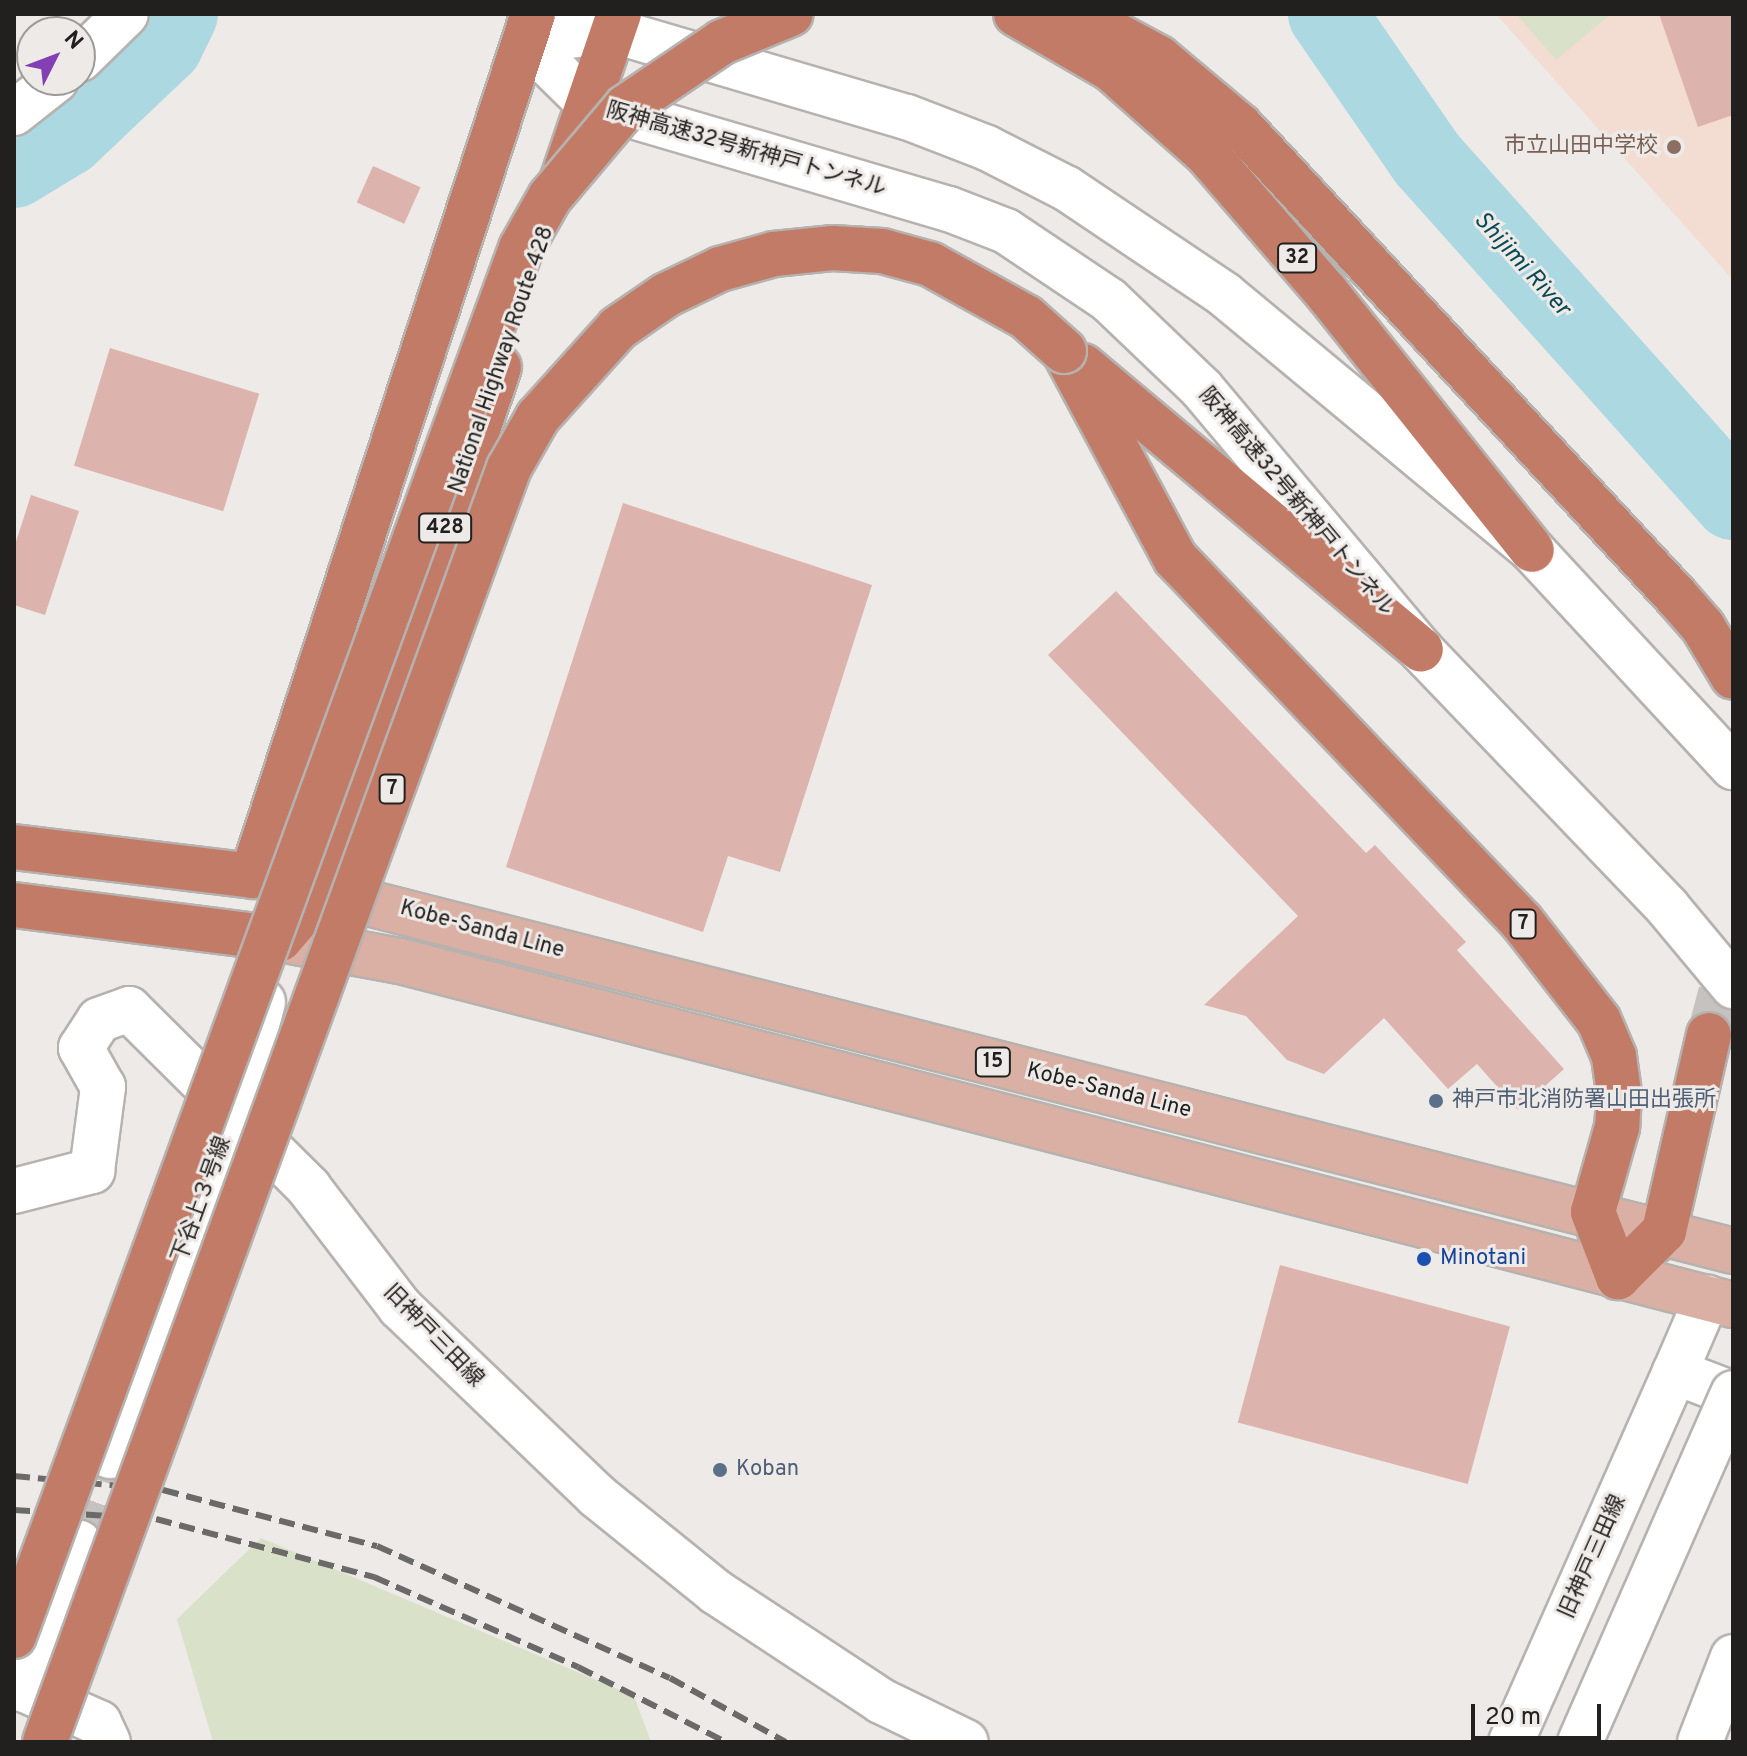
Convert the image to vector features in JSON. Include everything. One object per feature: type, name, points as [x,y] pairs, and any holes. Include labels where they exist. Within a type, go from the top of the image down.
[{"type":"highway","points":[[14,1636],[521,248],[550,197],[626,107],[722,42],[791,14]]},
{"type":"highway","name":"32","points":[[1016,14],[1111,69],[1206,153],[1326,292],[1532,550]]},
{"type":"highway","points":[[1078,14],[1159,58],[1240,126],[1676,596],[1703,627],[1733,677]]},
{"type":"highway","name":"National Highway Route 428","points":[[280,939],[322,891],[616,23]]},
{"type":"highway","points":[[14,847],[252,876],[529,28]]},
{"type":"highway","name":"7","points":[[45,1742],[509,468],[538,417],[618,328],[666,295],[720,269],[774,254],[832,248],[882,251],[930,264],[1026,317],[1421,650]]},
{"type":"highway","name":"7","points":[[1064,351],[1175,558],[1522,922],[1599,1021],[1614,1057],[1619,1094],[1617,1127],[1593,1212]]},
{"type":"highway","points":[[14,905],[280,939]]},
{"type":"highway","points":[[1593,1212],[1618,1277],[1664,1231],[1709,1035]]},
{"type":"main road","name":"Kobe-Sanda Line","points":[[252,876],[322,891],[1593,1212],[1733,1251]]},
{"type":"main road","name":"15","points":[[280,939],[400,961],[1720,1301]]},
{"type":"street","points":[[96,43],[126,14]]},
{"type":"street","name":"32","points":[[529,28],[616,23],[907,117],[987,148],[1066,188],[1225,295],[1532,550],[1733,767]]},
{"type":"street","name":"阪神高速32号新神戸トンネル","points":[[529,28],[588,103],[949,209],[1006,231],[1109,300],[1202,389],[1421,650],[1668,908],[1733,986]]},
{"type":"street","points":[[14,113],[36,96]]},
{"type":"street","points":[[252,876],[280,939]]},
{"type":"street","name":"下谷上３号線","points":[[110,1456],[234,1111],[280,939]]},
{"type":"street","name":"旧神戸三田線","points":[[14,1191],[92,1171],[103,1087],[81,1048],[99,1020],[129,1009],[309,1188],[400,1307],[597,1496],[716,1592],[881,1701],[966,1742]]},
{"type":"street","name":"旧神戸三田線","points":[[1511,1742],[1675,1372],[1720,1301]]},
{"type":"street","points":[[1580,1742],[1733,1394],[1675,1372]]},
{"type":"street","points":[[79,1543],[20,1688],[99,1723],[108,1742]]},
{"type":"street","points":[[1700,1742],[1733,1657]]},
{"type":"shaded area","name":"市立山田中学校","points":[[1496,14],[1733,14],[1733,280]]},
{"type":"green space","points":[[1516,14],[1611,14],[1556,60]]},
{"type":"green space","points":[[261,1538],[634,1696],[651,1742],[213,1742],[177,1619]]},
{"type":"building","points":[[1659,14],[1733,14],[1733,115],[1698,127]]},
{"type":"building","points":[[373,166],[421,187],[404,224],[357,203]]},
{"type":"building","points":[[110,348],[259,394],[223,511],[74,466]]},
{"type":"building","points":[[31,495],[79,511],[45,615],[14,605],[14,548]]},
{"type":"building","points":[[623,503],[872,585],[780,872],[728,856],[703,932],[506,867]]},
{"type":"building","points":[[1116,591],[1366,853],[1375,845],[1466,942],[1457,950],[1564,1069],[1518,1110],[1477,1064],[1448,1089],[1384,1018],[1324,1074],[1287,1060],[1246,1016],[1204,1005],[1298,916],[1048,655]]},
{"type":"building","points":[[1280,1265],[1510,1327],[1468,1484],[1238,1422]]},
{"type":"waterway","points":[[14,169],[67,137],[164,45],[179,14]]},
{"type":"waterway","name":"Shijimi River","points":[[1327,14],[1427,159],[1733,501]]},
{"type":"tunnel","points":[[1709,1035],[1733,945]]},
{"type":"tunnel","points":[[79,1543],[110,1456]]},
{"type":"railway","points":[[14,1476],[163,1490],[377,1546],[670,1678],[786,1742]]},
{"type":"railway","points":[[14,1510],[156,1519],[374,1577],[578,1667],[726,1742]]},
{"type":"place","name":"市立山田中学校","points":[[1674,147]]},
{"type":"place","name":"神戸市北消防署山田出張所","points":[[1436,1101]]},
{"type":"place","name":"Minotani","points":[[1424,1259]]},
{"type":"place","name":"Koban","points":[[720,1470]]}]
